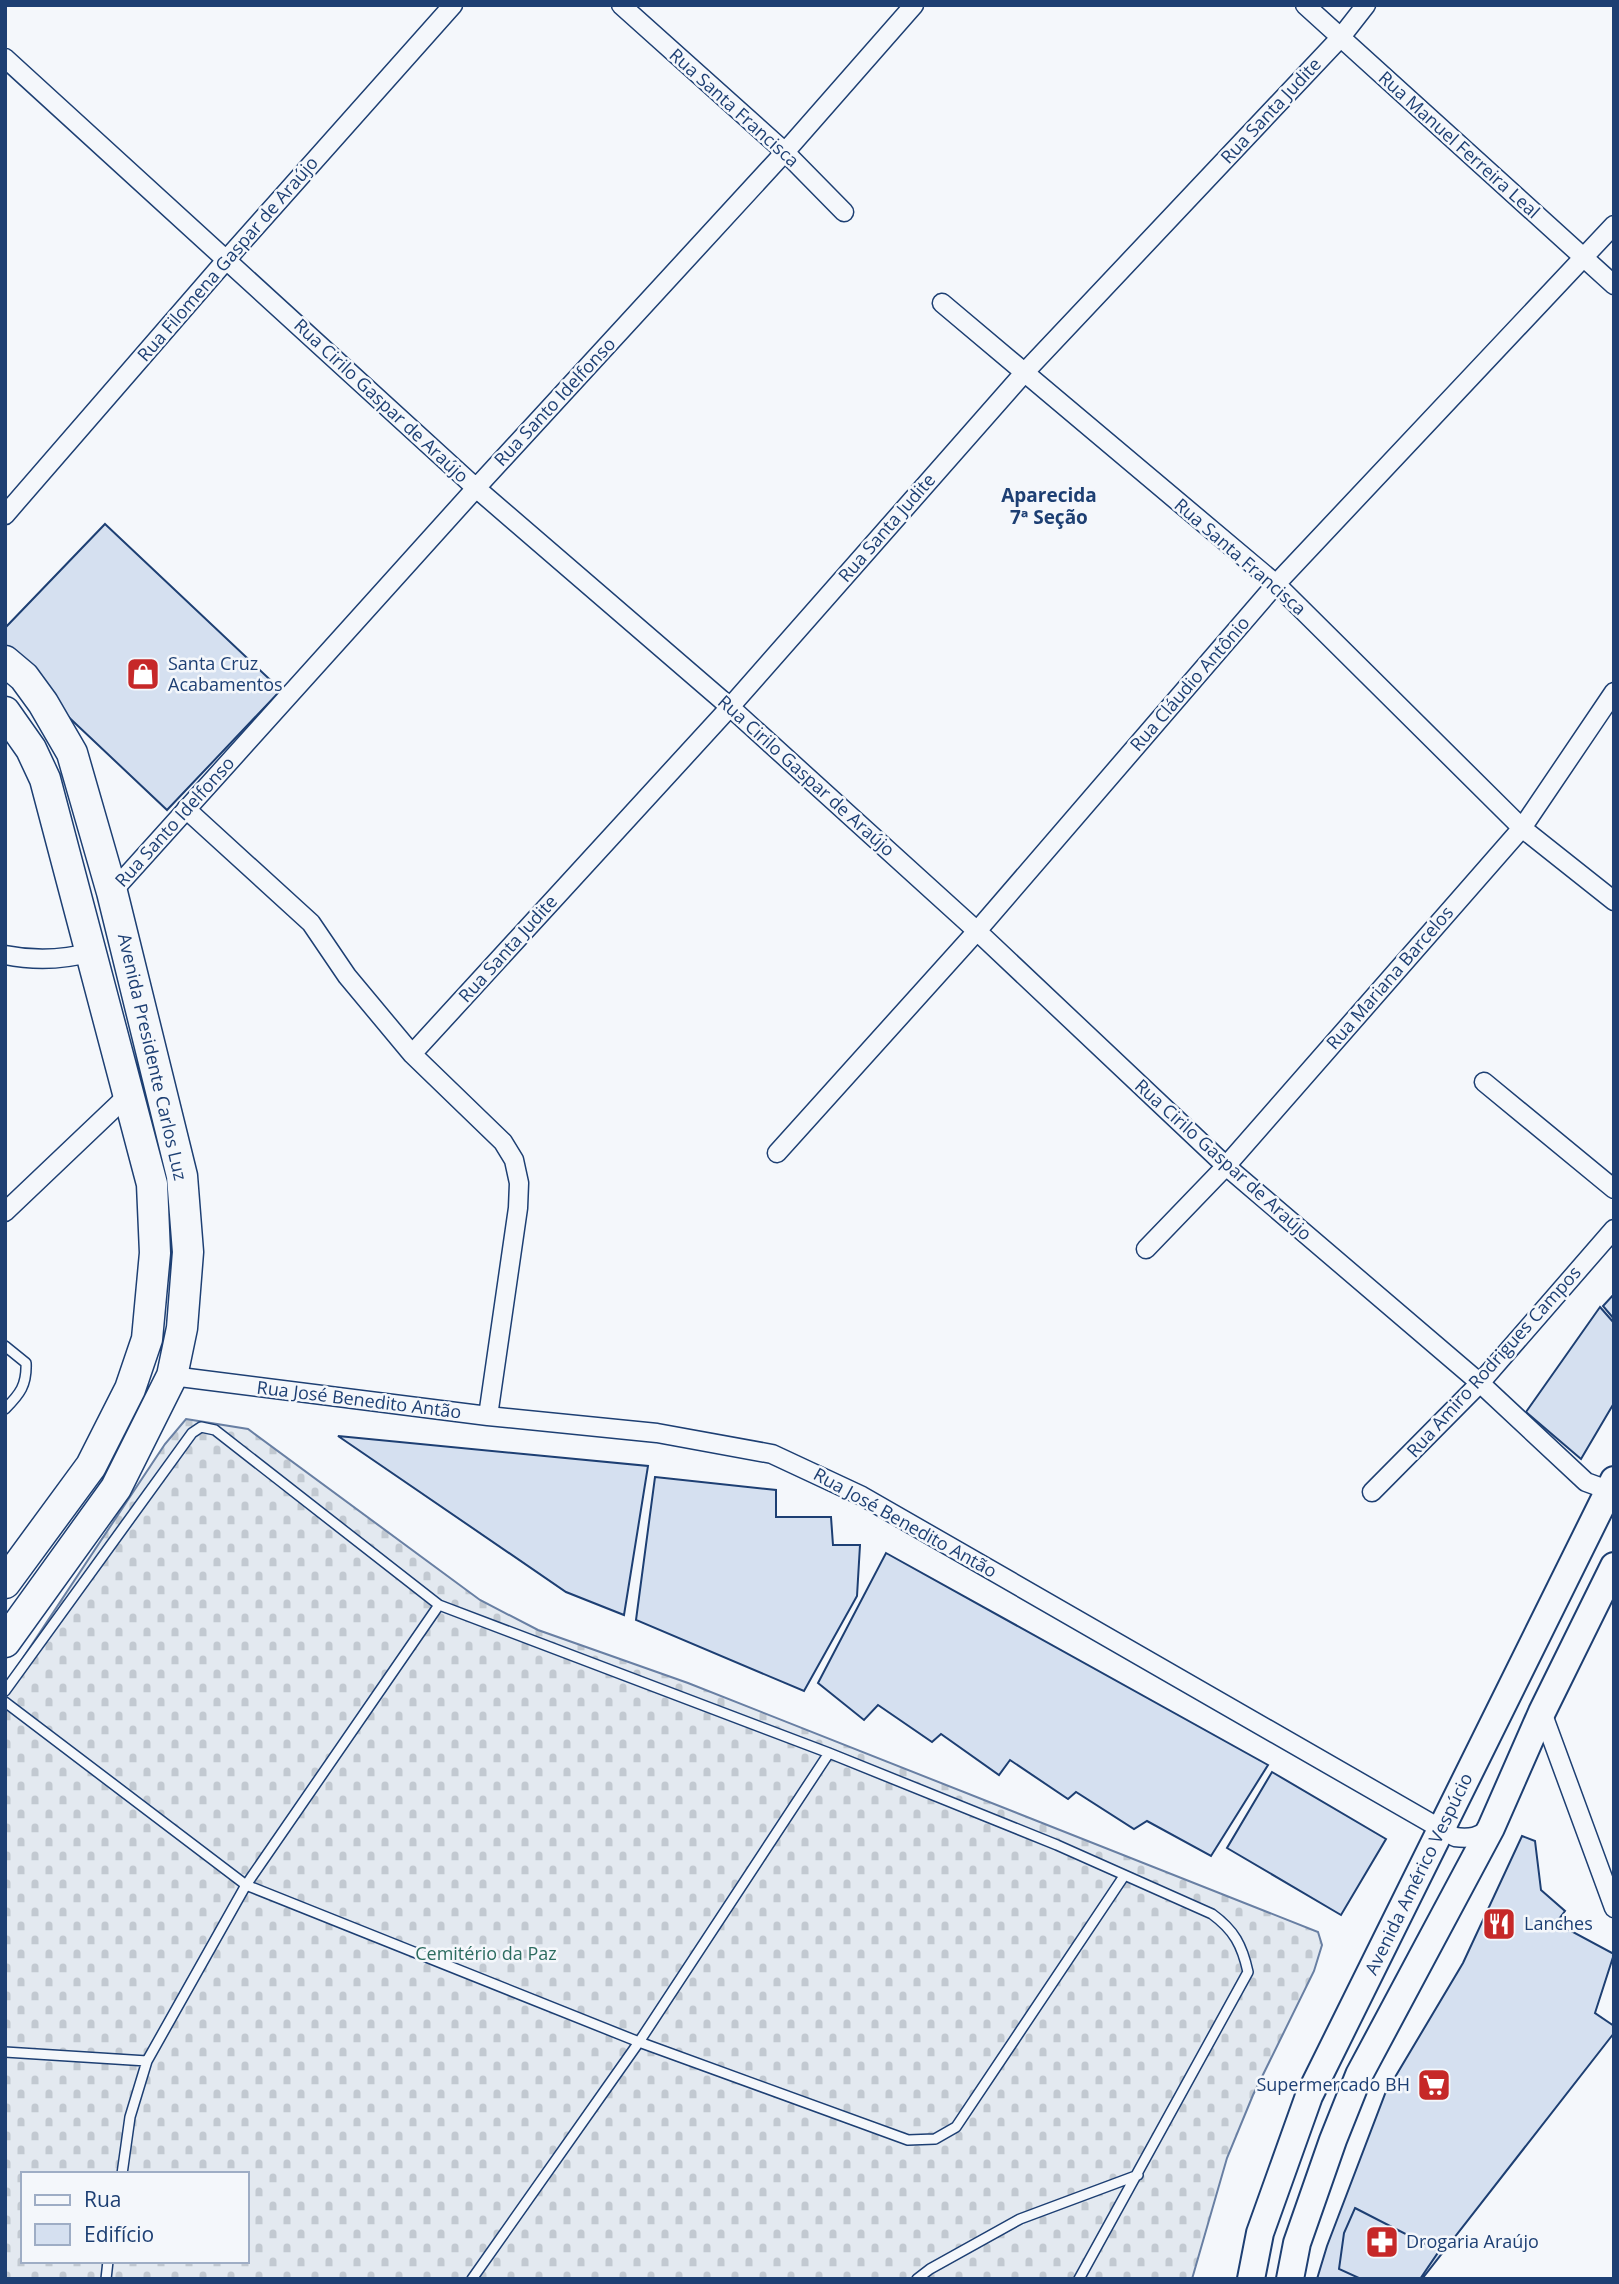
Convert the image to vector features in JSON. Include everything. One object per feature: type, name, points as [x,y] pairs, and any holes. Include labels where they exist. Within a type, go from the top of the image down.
[{"type":"main road","name":"Avenida Presidente Carlos Luz","points":[[5,661],[24,677],[72,752],[112,892],[183,1176],[188,1252],[183,1328],[172,1376],[116,1488],[5,1642]]},
{"type":"main road","name":"Avenida Presidente Carlos Luz","points":[[5,712],[31,749],[45,779],[152,1184],[155,1253],[147,1339],[130,1389],[91,1466],[5,1583]]},
{"type":"main road","name":"Avenida Américo Vespúcio","points":[[1251,2279],[1260,2233],[1310,2096],[1611,1485]]},
{"type":"main road","points":[[1290,2279],[1297,2243],[1359,2075],[1491,1828],[1542,1712],[1614,1566]]},
{"type":"street","name":"Rua Filomena Gaspar de Araújo","points":[[5,515],[227,259],[453,5]]},
{"type":"street","name":"Rua Santa Francisca","points":[[621,5],[785,152],[844,212]]},
{"type":"street","name":"Rua Santo Idelfonso","points":[[112,892],[476,488],[785,152],[914,5]]},
{"type":"street","name":"Rua Manuel Ferreira Leal","points":[[1305,5],[1614,285]]},
{"type":"street","name":"Rua Santa Judite","points":[[412,1054],[730,707],[1024,373],[1341,37],[1366,5]]},
{"type":"street","name":"Rua Cirilo Gaspar de Araújo","points":[[5,58],[476,488],[730,707],[977,931],[1226,1166],[1480,1383],[1587,1482],[1611,1485]]},
{"type":"street","name":"Rua Cláudio Antônio","points":[[777,1153],[977,931],[1276,584],[1614,225]]},
{"type":"street","name":"Rua Santa Francisca","points":[[942,303],[1276,584],[1522,828],[1614,901]]},
{"type":"street","name":"Rua Mariana Barcelos","points":[[1146,1249],[1226,1166],[1522,828],[1614,692]]},
{"type":"street","points":[[186,809],[311,923],[347,976],[412,1054],[503,1142],[514,1160],[519,1183],[518,1208],[488,1416]]},
{"type":"street","points":[[5,955],[36,960],[68,959],[92,952]]},
{"type":"street","points":[[1484,1082],[1614,1189]]},
{"type":"street","points":[[7,1208],[130,1094]]},
{"type":"street","name":"Rua Amiro Rodrigues Campos","points":[[1372,1492],[1480,1383],[1614,1229]]},
{"type":"street","name":"Rua José Benedito Antão","points":[[172,1376],[488,1416],[657,1433],[772,1454],[874,1503],[1455,1837],[1467,1839],[1480,1836],[1491,1828]]},
{"type":"street","points":[[1542,1712],[1614,1908]]},
{"type":"lane","points":[[5,1346],[26,1363],[27,1375],[24,1390],[5,1409]]},
{"type":"lane","points":[[5,1691],[192,1433],[201,1427],[215,1430],[439,1605],[1058,1845],[1212,1914],[1230,1927],[1244,1955],[1248,1972],[1079,2279]]},
{"type":"lane","points":[[122,2172],[130,2117],[147,2061],[246,1885],[439,1605]]},
{"type":"lane","points":[[5,1702],[246,1885],[639,2042],[908,2140],[935,2139],[957,2127],[1124,1876]]},
{"type":"lane","points":[[472,2279],[639,2042],[829,1754]]},
{"type":"lane","points":[[5,2052],[147,2061]]},
{"type":"lane","points":[[917,2279],[1020,2218],[1138,2175]]},
{"type":"green space","name":"Cemitério da Paz","points":[[186,1419],[248,1429],[480,1600],[538,1630],[688,1683],[1318,1932],[1322,1945],[1314,1971],[1253,2095],[1227,2158],[1192,2279],[5,2279],[5,1685],[165,1444]]},
{"type":"building","name":"Santa Cruz Acabamentos","points":[[105,524],[281,690],[167,810],[5,657],[5,628]]},
{"type":"building","points":[[1614,1294],[1614,1319],[1603,1306]]},
{"type":"building","points":[[1600,1307],[1614,1323],[1614,1403],[1581,1459],[1526,1412]]},
{"type":"building","points":[[338,1436],[648,1466],[624,1615],[566,1592]]},
{"type":"building","points":[[655,1477],[776,1490],[776,1517],[831,1517],[833,1545],[860,1545],[857,1596],[804,1691],[636,1620]]},
{"type":"building","points":[[886,1553],[1268,1765],[1211,1856],[1147,1821],[1134,1829],[1076,1792],[1068,1799],[1010,1760],[999,1775],[941,1734],[932,1742],[878,1705],[864,1720],[818,1683]]},
{"type":"building","points":[[1272,1772],[1386,1839],[1341,1915],[1227,1848]]},
{"type":"building","points":[[1522,1836],[1535,1841],[1541,1890],[1565,1911],[1556,1923],[1614,1954],[1595,2013],[1614,2026],[1614,2033],[1422,2279],[1317,2279],[1385,2094],[1463,1963]]},
{"type":"building","name":"Drogaria Araújo","points":[[1355,2208],[1439,2251],[1420,2279],[1361,2279],[1339,2269],[1344,2233]]},
{"type":"place","name":"Santa Cruz Acabamentos","points":[[143,674]]},
{"type":"place","name":"Lanches","points":[[1499,1924]]},
{"type":"place","name":"Supermercado BH","points":[[1434,2085]]},
{"type":"place","name":"Drogaria Araújo","points":[[1382,2242]]},
{"type":"district","name":"Aparecida 7ª Seção","points":[[1049,506]]}]
